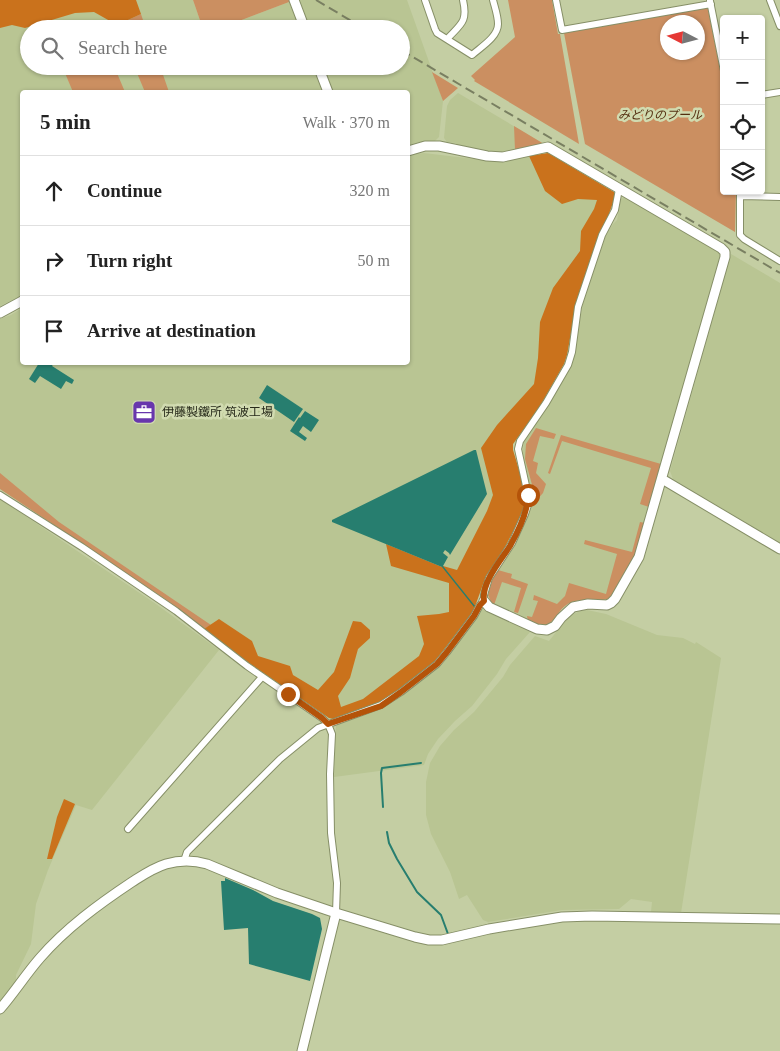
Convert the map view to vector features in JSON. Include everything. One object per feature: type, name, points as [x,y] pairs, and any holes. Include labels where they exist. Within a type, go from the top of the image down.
[{"type":"street","points":[[294,0],[302,20]]},
{"type":"street","points":[[425,0],[437,33],[472,55],[495,35],[497,30],[498,26],[493,0]]},
{"type":"street","points":[[447,39],[462,23],[465,13],[463,0]]},
{"type":"street","points":[[556,0],[562,30],[710,2],[722,60]]},
{"type":"street","points":[[770,0],[780,26]]},
{"type":"street","points":[[321,75],[327,90]]},
{"type":"street","points":[[765,94],[780,92]]},
{"type":"street","points":[[410,150],[425,146],[439,146],[486,156],[503,157],[548,147],[721,248],[725,252],[640,557],[616,599],[611,603],[606,605],[588,604],[572,606],[555,626],[547,630],[537,630],[489,607],[484,601],[484,595],[489,578],[512,543],[528,505],[528,495],[518,449],[520,440],[546,403],[568,366],[572,352],[578,307],[602,235],[615,210],[619,189]]},
{"type":"street","points":[[740,195],[740,235],[780,261]]},
{"type":"street","points":[[753,195],[780,197]]},
{"type":"street","points":[[0,312],[20,302]]},
{"type":"street","points":[[662,479],[780,549]]},
{"type":"street","points":[[0,495],[82,547],[176,612],[224,650],[328,724],[332,734],[330,774],[331,833],[337,883],[336,913],[302,1051]]},
{"type":"street","points":[[184,860],[187,852],[280,759],[318,728],[381,706],[437,664],[484,601]]},
{"type":"street","points":[[128,829],[262,677]]},
{"type":"street","points":[[0,1009],[40,958],[81,919],[149,871],[165,864],[184,860],[207,864],[277,893],[336,913],[415,937],[436,941],[489,928],[562,917],[780,919]]},
{"type":"shaded area","points":[[0,0],[193,0],[200,20],[20,20],[20,75],[315,75],[321,90],[20,90],[20,296],[0,306]]},
{"type":"shaded area","points":[[0,0],[136,0],[141,14],[128,20],[108,20],[94,12],[75,13],[52,20],[20,20],[20,27],[12,25],[0,28]]},
{"type":"shaded area","points":[[300,0],[407,0],[443,101],[439,137],[435,141],[410,144],[410,90],[332,90],[326,75],[410,75],[410,20],[307,20]]},
{"type":"shaded area","points":[[289,2],[296,20],[242,20]]},
{"type":"shaded area","points":[[458,93],[544,144],[498,153],[447,142],[444,138],[447,106],[450,100]]},
{"type":"shaded area","points":[[424,153],[500,162],[548,153],[614,192],[576,305],[564,364],[519,438],[513,444],[524,506],[515,529],[486,576],[473,612],[435,661],[329,718],[249,663],[165,599],[0,489],[0,319],[20,309],[20,365],[410,365],[410,156]]},
{"type":"shaded area","points":[[548,153],[614,192],[614,200],[576,305],[564,364],[539,408],[513,444],[513,450],[526,493],[522,514],[503,551],[486,576],[473,612],[435,661],[380,702],[333,719],[329,718],[249,663],[204,629],[219,619],[252,641],[258,656],[290,666],[293,675],[318,690],[334,672],[353,621],[361,622],[370,630],[370,638],[358,649],[350,678],[338,696],[341,707],[363,699],[419,656],[424,644],[417,616],[449,612],[449,583],[391,566],[386,544],[442,567],[457,570],[487,511],[493,495],[481,448],[497,425],[534,384],[540,322],[553,288],[580,251],[581,231],[597,200],[578,199],[562,204],[545,191],[529,156]]},
{"type":"shaded area","points":[[624,197],[720,253],[720,256],[636,554],[602,601],[581,600],[570,602],[560,610],[550,624],[539,627],[492,604],[488,595],[493,578],[512,548],[530,510],[532,493],[522,460],[524,441],[563,381],[571,365],[583,303],[606,235],[617,220],[621,199]]},
{"type":"shaded area","points":[[731,254],[780,283],[780,543],[673,479],[670,471]]},
{"type":"shaded area","points":[[0,499],[156,604],[219,650],[92,810],[76,805],[48,870],[36,904],[31,944],[16,975],[16,983],[0,1002]]},
{"type":"shaded area","points":[[481,609],[530,632],[506,659],[472,706],[438,739],[428,754],[424,765],[334,777],[336,726],[378,710],[412,688],[437,667]]},
{"type":"shaded area","points":[[587,610],[606,614],[657,635],[683,638],[695,644],[696,642],[721,658],[681,913],[651,912],[652,902],[631,899],[619,909],[562,910],[488,922],[483,920],[467,895],[459,899],[450,872],[431,834],[426,815],[426,782],[430,763],[440,746],[474,712],[535,636],[549,641],[569,616]]},
{"type":"shaded area","points":[[64,799],[75,804],[52,859],[47,859],[57,817]]},
{"type":"green space","points":[[193,0],[289,0],[289,2],[242,20],[200,20]]},
{"type":"green space","points":[[508,0],[552,0],[558,34],[560,34],[579,144],[474,81],[471,76],[515,37]]},
{"type":"green space","name":"みどりのプール","points":[[706,7],[708,9],[720,68],[720,195],[736,195],[735,232],[585,144],[564,33],[660,15],[660,60],[705,60],[705,15],[662,15]]},
{"type":"green space","points":[[141,14],[143,20],[128,20]]},
{"type":"green space","points":[[432,72],[458,88],[443,101]]},
{"type":"green space","points":[[66,75],[118,75],[124,90],[72,90]]},
{"type":"green space","points":[[138,75],[163,75],[168,90],[144,90]]},
{"type":"green space","points":[[514,126],[544,144],[515,150]]},
{"type":"green space","points":[[536,428],[556,434],[554,439],[540,436],[533,461],[538,463],[536,473],[546,484],[543,493],[534,503],[534,492],[525,459],[526,444]]},
{"type":"green space","points":[[561,435],[661,464],[649,507],[640,504],[651,468],[562,441],[550,474],[548,473]]},
{"type":"green space","points":[[0,473],[59,522],[211,625],[204,629],[165,599],[0,489]]},
{"type":"green space","points":[[640,522],[645,523],[636,554],[611,598],[572,602],[562,609],[553,621],[539,627],[528,621],[527,616],[532,617],[538,601],[533,600],[534,595],[557,604],[565,596],[569,583],[606,594],[617,554],[584,544],[585,540],[632,552]]},
{"type":"green space","points":[[498,570],[512,574],[511,578],[528,584],[518,613],[514,612],[521,588],[502,582],[494,605],[492,604],[488,595],[493,578]]},
{"type":"water","points":[[38,365],[53,365],[74,380],[72,384],[66,381],[61,389],[40,376],[35,383],[29,379]]},
{"type":"water","points":[[267,385],[303,409],[294,422],[259,398]]},
{"type":"water","points":[[305,411],[319,420],[311,432],[303,426],[299,432],[307,438],[305,441],[290,431]]},
{"type":"water","points":[[476,450],[487,494],[450,555],[445,550],[443,553],[448,557],[443,566],[474,607],[442,567],[332,522],[332,520]]},
{"type":"water","points":[[225,878],[273,901],[320,918],[322,929],[310,981],[249,964],[248,928],[224,930],[221,881],[225,881]]},
{"type":"waterway","points":[[383,807],[382,768],[421,763]]},
{"type":"waterway","points":[[387,832],[389,843],[397,859],[417,892],[441,915],[448,934]]},
{"type":"railway","points":[[316,0],[350,20]]},
{"type":"railway","points":[[410,55],[780,273]]},
{"type":"place","name":"伊藤製鐵所 筑波工場","points":[[144,412]]},
{"type":"route","points":[[288,694],[328,724],[381,706],[437,664],[484,601],[483,598],[489,578],[512,543],[525,514],[528,505],[528,495]]}]
